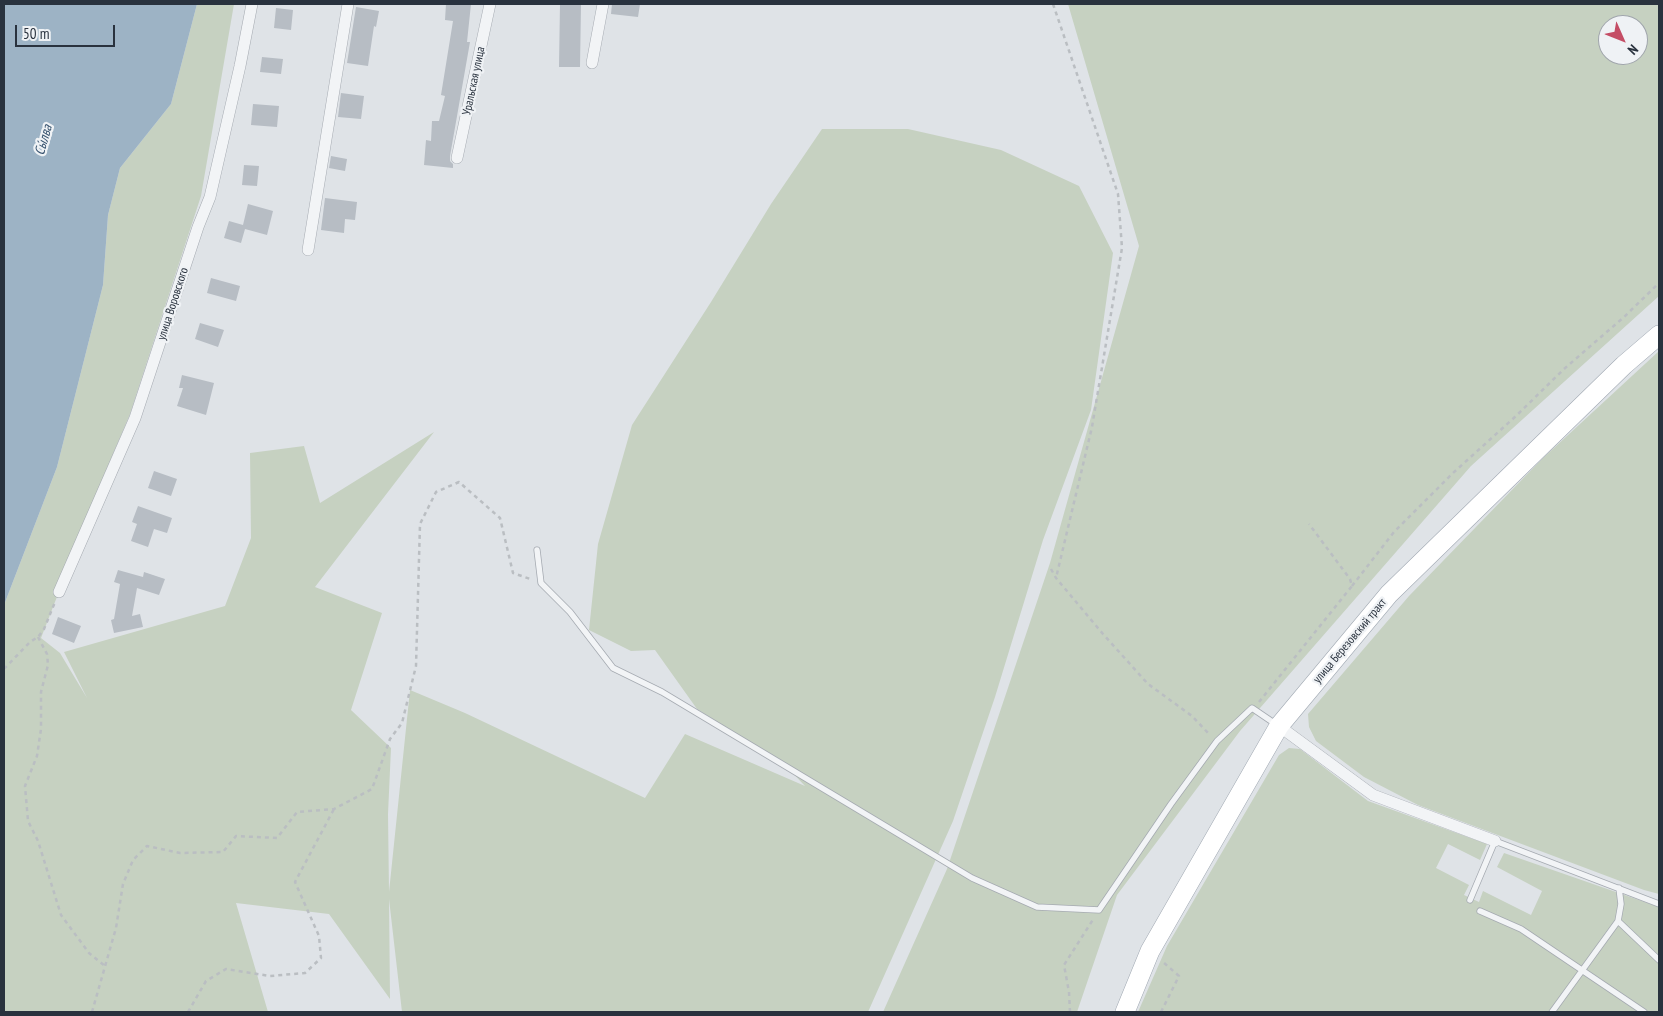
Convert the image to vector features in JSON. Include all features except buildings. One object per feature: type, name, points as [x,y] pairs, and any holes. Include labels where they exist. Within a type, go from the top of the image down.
[{"type":"main road","name":"улица Березовский тракт","points":[[1125,1012],[1150,951],[1279,726],[1389,594],[1624,365],[1659,335]]},
{"type":"street","name":"улица Воровского","points":[[59,592],[135,418],[198,227],[210,197],[252,4]]},
{"type":"street","points":[[308,250],[348,4]]},
{"type":"street","name":"Уральская улица","points":[[457,158],[490,4]]},
{"type":"street","points":[[592,63],[603,4]]},
{"type":"street","points":[[1279,726],[1373,794],[1495,841]]},
{"type":"lane","points":[[536,550],[541,583],[570,612],[613,668],[662,692],[972,878],[1037,907],[1099,910],[1171,804],[1217,741],[1252,708],[1279,726]]},
{"type":"lane","points":[[1470,900],[1495,841],[1659,904]]},
{"type":"lane","points":[[1552,1012],[1618,921],[1621,904],[1618,888]]},
{"type":"lane","points":[[1480,911],[1521,929],[1644,1012]]},
{"type":"lane","points":[[1618,921],[1659,960]]},
{"type":"path","points":[[1053,4],[1118,194],[1122,248],[1092,426],[1056,578]]},
{"type":"path","points":[[1252,708],[1265,696],[1394,532],[1453,473],[1659,283]]},
{"type":"path","points":[[92,1012],[116,928],[123,884],[133,860],[147,846],[180,853],[222,852],[236,836],[278,838],[297,812],[334,809],[372,789],[390,739],[402,723],[416,666],[420,524],[436,492],[460,482],[500,518],[513,573],[541,583]]},
{"type":"path","points":[[1309,524],[1350,578],[1352,586]]},
{"type":"path","points":[[1051,569],[1056,578],[1103,634],[1148,684],[1192,716],[1217,741]]},
{"type":"path","points":[[4,669],[44,629],[59,592]]},
{"type":"path","points":[[38,637],[47,654],[48,665],[41,692],[41,729],[37,756],[25,786],[28,821],[38,841],[61,915],[89,953],[105,966]]},
{"type":"path","points":[[188,1012],[206,982],[226,969],[270,976],[305,973],[321,958],[318,936],[295,882],[334,809]]},
{"type":"path","points":[[1070,1012],[1069,992],[1064,965],[1099,910]]},
{"type":"path","points":[[1150,951],[1179,976],[1161,1012]]},
{"type":"green space","points":[[197,4],[234,4],[201,196],[130,414],[41,638],[60,653],[87,698],[64,652],[225,606],[251,538],[250,453],[304,446],[320,503],[434,432],[315,587],[382,613],[351,710],[391,748],[388,814],[389,892],[410,690],[465,713],[645,798],[685,734],[805,786],[786,766],[697,709],[655,650],[631,651],[589,630],[598,544],[632,425],[771,204],[822,129],[908,129],[1001,150],[1079,186],[1113,253],[1091,410],[1043,540],[995,697],[953,821],[868,1012],[402,1012],[389,899],[390,999],[329,914],[236,903],[268,1012],[4,1012],[4,605],[57,467],[103,285],[108,215],[120,168],[171,104]]},
{"type":"green space","points":[[1068,4],[1659,4],[1659,296],[1471,466],[1240,731],[1117,895],[1077,1012],[883,1012],[947,869],[1050,563],[1139,246]]},
{"type":"green space","points":[[1659,351],[1659,894],[1418,805],[1364,777],[1316,741],[1309,727],[1308,714],[1409,596],[1542,459]]},
{"type":"green space","points":[[1289,748],[1300,749],[1368,801],[1487,844],[1480,860],[1448,844],[1436,868],[1469,885],[1464,895],[1479,902],[1483,891],[1531,915],[1542,891],[1497,867],[1504,853],[1659,907],[1659,1012],[1138,1012],[1167,946],[1279,755]]},
{"type":"water","name":"Сы́лва","points":[[4,4],[197,4],[171,104],[120,168],[108,215],[103,285],[57,467],[4,605]]}]
